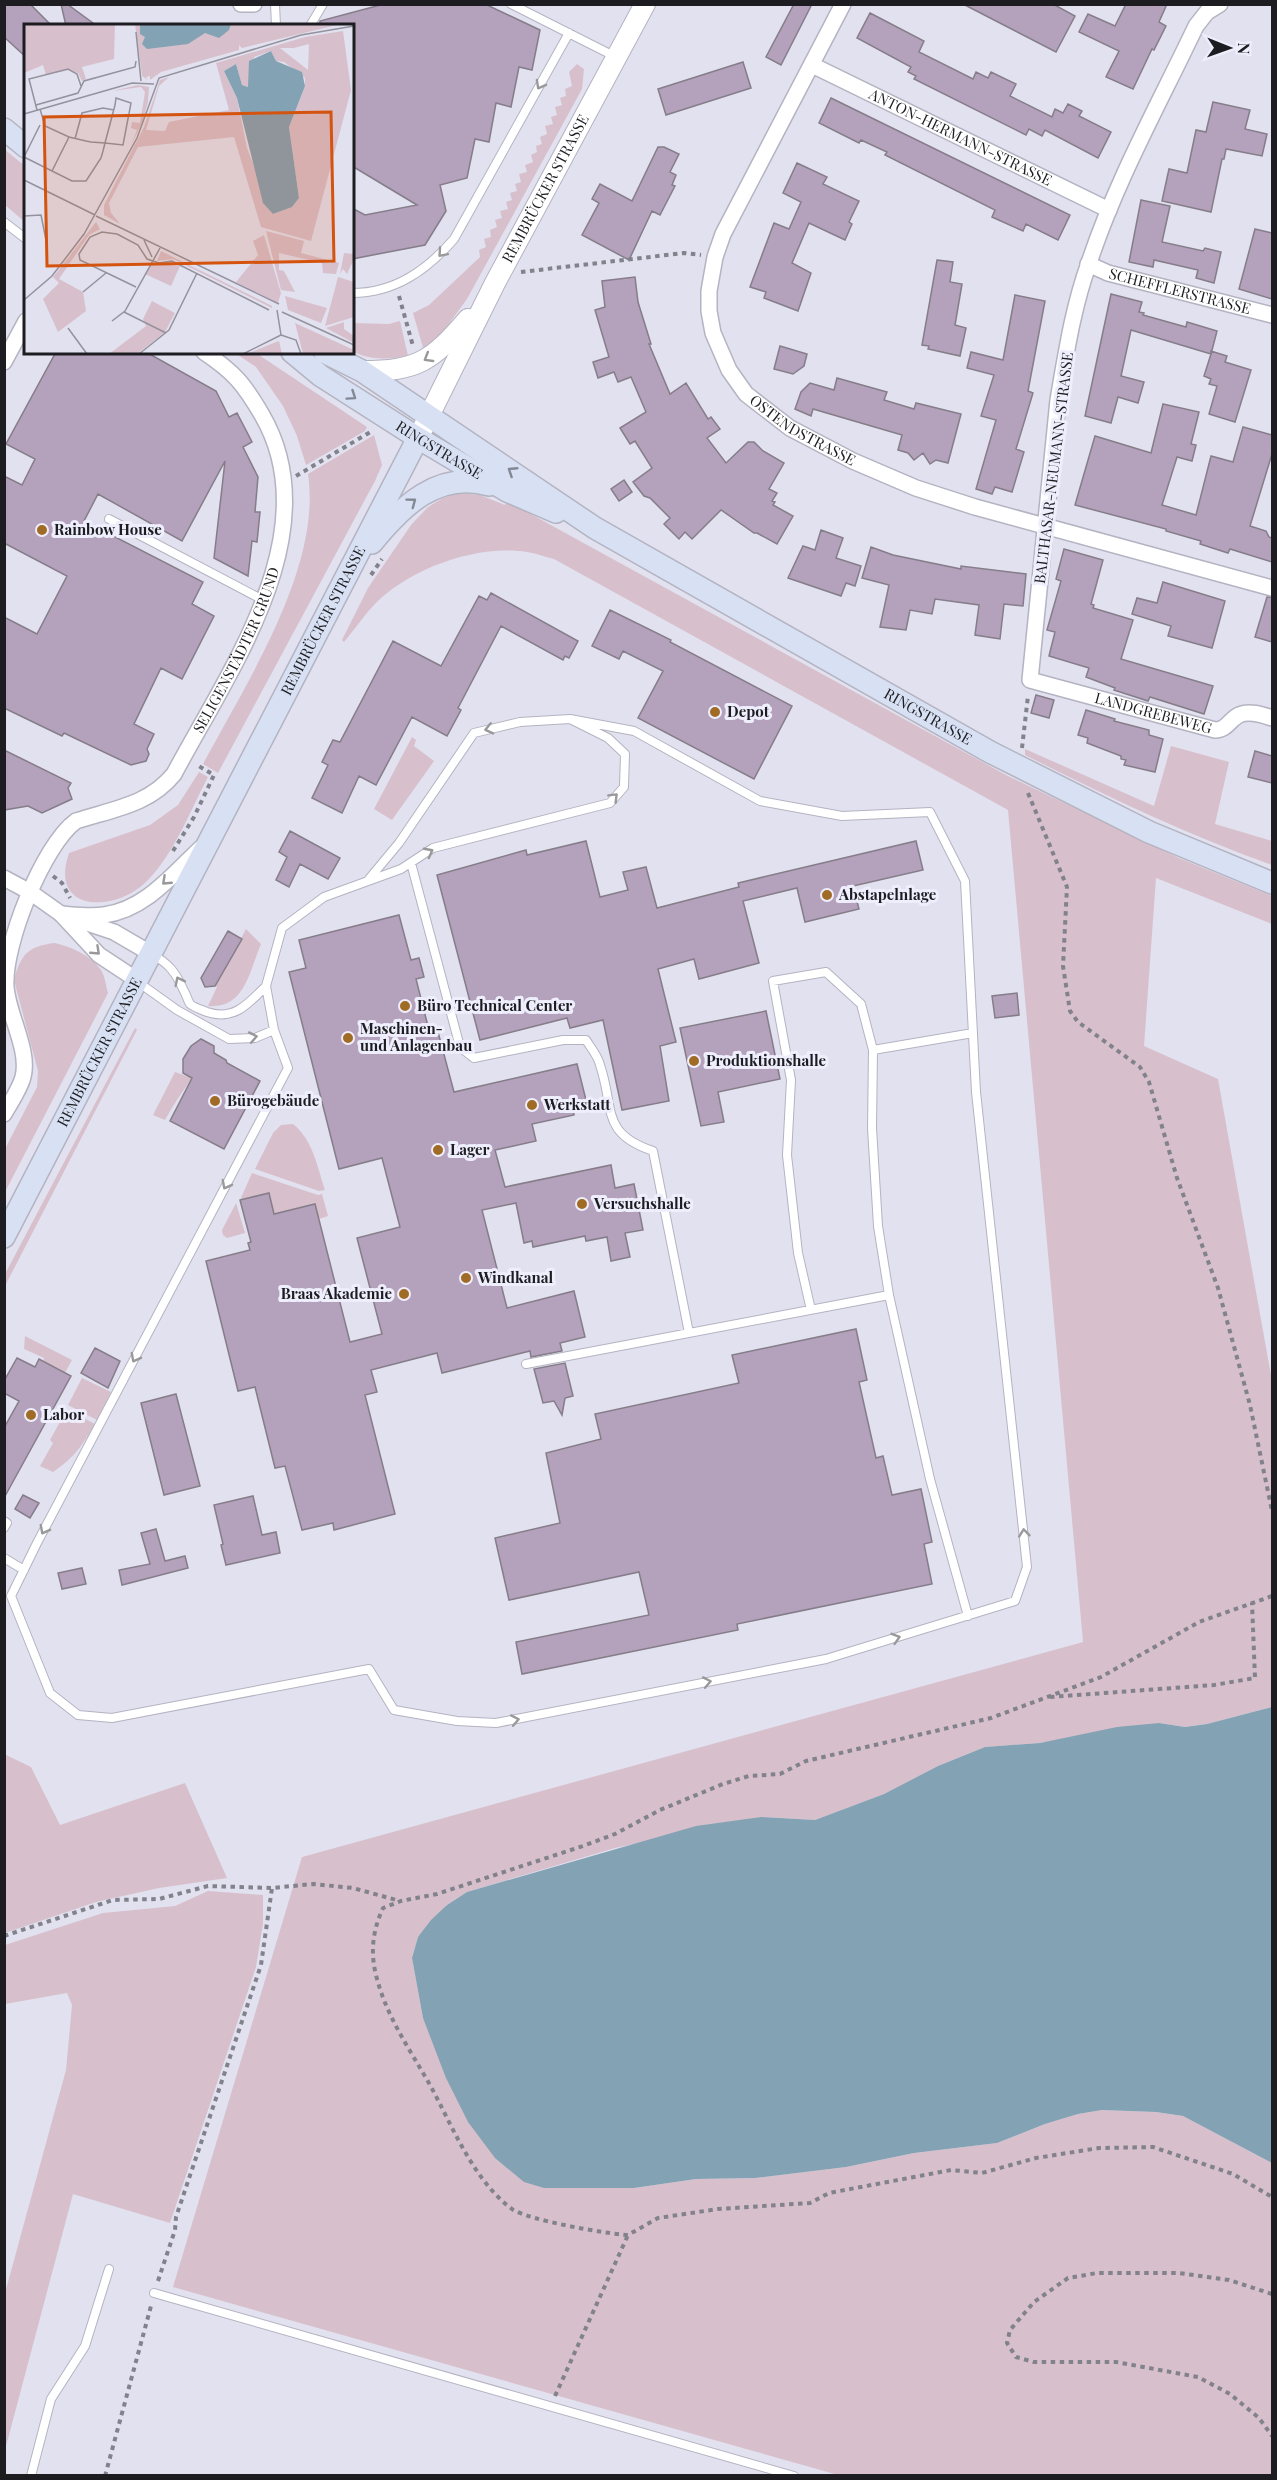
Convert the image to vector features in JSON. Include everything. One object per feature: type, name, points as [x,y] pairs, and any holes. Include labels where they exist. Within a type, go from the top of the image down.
[{"type":"main road","points":[[4,129],[24,145]]},
{"type":"main road","name":"RINGSTRASSE","points":[[294,354],[321,376],[382,416],[507,491],[595,528],[1021,758],[1149,832],[1272,883]]},
{"type":"main road","name":"RINGSTRASSE","points":[[328,354],[362,371],[429,414],[595,528]]},
{"type":"main road","name":"REMBRÜCKER STRASSE","points":[[4,1238],[418,438]]},
{"type":"main road","points":[[346,577],[401,511],[433,488],[460,482],[479,483],[507,491]]},
{"type":"street","points":[[241,4],[254,4]]},
{"type":"street","name":"REMBRÜCKER STRASSE","points":[[418,438],[497,279],[645,4]]},
{"type":"street","name":"OSTENDSTRASSE","points":[[843,4],[728,225],[715,257],[709,301],[713,333],[720,352],[738,383],[758,405],[808,438],[886,476],[943,497],[1272,588]]},
{"type":"street","name":"BALTHASAR-NEUMANN-STRASSE","points":[[1030,680],[1058,400],[1065,356],[1088,264],[1109,210],[1196,26],[1207,12],[1220,4]]},
{"type":"street","name":"ANTON-HERMANN-STRASSE","points":[[812,65],[1109,210]]},
{"type":"street","name":"SCHEFFLERSTRASSE","points":[[1088,264],[1108,273],[1272,315]]},
{"type":"street","points":[[362,371],[401,369],[432,357],[447,344],[471,316],[497,279]]},
{"type":"street","points":[[4,362],[24,325]]},
{"type":"street","name":"SELIGENSTÄDTER GRUND","points":[[4,1114],[23,1078],[24,1067],[9,1007],[6,972],[9,954],[30,892],[66,828],[76,821],[151,797],[164,788],[174,774],[244,645],[263,600],[281,544],[285,515],[285,482],[277,447],[269,426],[239,378],[207,354]]},
{"type":"street","name":"LANDGREBEWEG","points":[[1030,680],[1215,730],[1223,730],[1239,715],[1272,718]]},
{"type":"street","points":[[61,914],[101,916],[129,909],[145,899],[208,840]]},
{"type":"street","points":[[4,878],[30,892],[61,914],[99,955],[137,980]]},
{"type":"street","points":[[61,914],[114,932],[150,953]]},
{"type":"lane","points":[[275,4],[276,24]]},
{"type":"lane","points":[[311,24],[323,4]]},
{"type":"lane","points":[[511,4],[617,58]]},
{"type":"lane","points":[[354,293],[368,293],[396,285],[417,275],[436,260],[454,239],[569,33]]},
{"type":"lane","points":[[4,222],[24,237]]},
{"type":"lane","points":[[109,519],[263,600]]},
{"type":"lane","points":[[373,878],[474,733],[520,722],[570,719],[634,731],[760,801],[842,816],[930,812],[964,881],[977,1104],[1027,1568],[1015,1601],[826,1659],[496,1723],[457,1721],[394,1710],[369,1669],[112,1718],[78,1715],[50,1693],[11,1596],[288,1068],[273,1030],[266,986],[282,928],[324,897],[401,869],[433,848],[610,803],[624,787],[625,754],[608,738],[570,719]]},
{"type":"lane","points":[[411,863],[460,1047],[474,1058],[563,1040],[586,1040],[600,1063],[614,1125],[633,1144],[653,1151],[689,1334]]},
{"type":"lane","points":[[150,953],[167,962],[175,972],[190,1004],[217,1015],[232,1014],[246,1006],[266,986]]},
{"type":"lane","points":[[811,1310],[798,1253],[788,1155],[791,1080],[773,981],[826,972],[861,1004],[873,1050],[872,1128],[878,1215],[889,1295],[930,1479],[968,1616]]},
{"type":"lane","points":[[137,980],[177,1010],[229,1040],[255,1038],[273,1030]]},
{"type":"lane","points":[[873,1050],[973,1033]]},
{"type":"lane","points":[[526,1364],[889,1295]]},
{"type":"lane","points":[[4,1521],[7,1523],[4,1528]]},
{"type":"lane","points":[[4,1558],[24,1570]]},
{"type":"lane","points":[[31,2475],[51,2398],[85,2346],[109,2269]]},
{"type":"lane","points":[[154,2293],[794,2475]]},
{"type":"path","points":[[497,279],[684,253],[715,257]]},
{"type":"path","points":[[396,285],[417,364]]},
{"type":"path","points":[[285,482],[371,432],[382,416]]},
{"type":"path","points":[[1030,680],[1021,758],[1034,809],[1067,887],[1063,966],[1070,1011],[1078,1022],[1140,1066],[1149,1082],[1178,1178],[1218,1288],[1251,1405],[1272,1511]]},
{"type":"path","points":[[169,857],[194,817],[214,775],[183,757]]},
{"type":"path","points":[[42,868],[62,883],[68,897],[73,900]]},
{"type":"path","points":[[628,2235],[547,2221],[515,2211],[492,2191],[455,2133],[386,2011],[375,1972],[374,1928],[383,1908],[401,1901],[437,1894],[594,1842],[615,1834],[660,1810],[740,1779],[780,1774],[806,1761],[991,1718],[1101,1677],[1199,1622],[1272,1596]]},
{"type":"path","points":[[1045,1697],[1214,1684],[1255,1678],[1252,1603]]},
{"type":"path","points":[[4,1936],[113,1900],[159,1899],[208,1886],[272,1888],[313,1884],[353,1888],[401,1901]]},
{"type":"path","points":[[105,2475],[154,2293],[175,2230],[176,2217],[261,1965],[272,1888]]},
{"type":"path","points":[[551,2405],[628,2235],[658,2218],[718,2209],[810,2203],[829,2193],[951,2170],[982,2173],[1036,2158],[1100,2148],[1153,2147],[1233,2174],[1272,2197]]},
{"type":"path","points":[[1272,2294],[1229,2280],[1179,2273],[1097,2273],[1068,2278],[1034,2302],[1010,2330],[1007,2343],[1016,2357],[1034,2362],[1116,2362],[1198,2377],[1230,2394],[1259,2418],[1272,2436]]},
{"type":"shaded area","points":[[577,64],[584,69],[582,89],[467,299],[437,340],[424,351],[413,313],[429,305],[480,257],[479,250],[486,247],[484,239],[491,237],[490,230],[497,227],[495,220],[502,218],[500,211],[508,209],[506,202],[512,200],[510,193],[517,191],[515,184],[521,182],[519,174],[527,172],[525,165],[533,162],[531,155],[537,152],[536,146],[542,144],[540,137],[547,134],[545,126],[553,124],[551,117],[557,115],[555,107],[562,105],[560,98],[566,96],[565,89],[572,86],[569,72]]},
{"type":"shaded area","points":[[4,149],[24,165],[24,221],[5,205]]},
{"type":"shaded area","points":[[400,321],[408,356],[373,358],[354,352],[354,323],[389,324]]},
{"type":"shaded area","points":[[236,354],[258,354],[367,427],[365,431],[306,465],[297,436],[283,406],[256,367]]},
{"type":"shaded area","points":[[374,435],[382,465],[375,481],[218,773],[203,764],[277,624],[304,548],[309,510],[308,474]]},
{"type":"shaded area","points":[[458,493],[480,495],[505,505],[507,501],[1006,775],[1179,858],[1272,896],[1272,924],[1156,878],[1144,1046],[1218,1079],[1272,1381],[1272,1707],[1207,1724],[1185,1727],[1159,1723],[1040,1743],[985,1747],[938,1766],[884,1794],[815,1820],[761,1817],[615,1848],[467,1892],[447,1905],[418,1937],[412,1958],[423,2018],[544,2188],[634,2188],[696,2179],[755,2178],[846,2167],[914,2153],[997,2143],[1045,2124],[1078,2114],[1102,2110],[1156,2112],[1183,2116],[1272,2163],[1272,2475],[838,2475],[173,2287],[302,1857],[1083,1642],[1008,810],[554,559],[534,553],[486,552],[444,562],[424,571],[405,581],[373,606],[344,642],[342,640],[368,588],[411,525],[428,507],[443,498]]},
{"type":"shaded area","points":[[412,737],[416,740],[414,746],[434,761],[392,820],[374,809]]},
{"type":"shaded area","points":[[1171,746],[1229,762],[1215,824],[1272,841],[1272,865],[1147,814],[1025,755],[1025,749],[1154,806]]},
{"type":"shaded area","points":[[199,772],[208,777],[181,832],[157,870],[147,881],[119,899],[88,902],[76,897],[68,887],[65,873],[69,853],[150,825],[178,805]]},
{"type":"shaded area","points":[[246,929],[261,944],[249,977],[238,995],[230,1002],[208,1006],[217,987],[215,986]]},
{"type":"shaded area","points":[[55,943],[80,952],[92,960],[104,975],[108,993],[5,1192],[5,1149],[37,1087],[38,1071],[14,980],[27,953],[38,946]]},
{"type":"shaded area","points":[[135,1028],[137,1030],[5,1286],[5,1274]]},
{"type":"shaded area","points":[[175,1072],[192,1078],[165,1120],[153,1115]]},
{"type":"shaded area","points":[[293,1124],[300,1130],[310,1146],[325,1190],[319,1191],[255,1169],[273,1133],[281,1125]]},
{"type":"shaded area","points":[[252,1173],[318,1195],[322,1194],[328,1216],[319,1219],[315,1204],[274,1214],[269,1193],[240,1200]]},
{"type":"shaded area","points":[[236,1203],[245,1233],[227,1238],[223,1235],[222,1230]]},
{"type":"shaded area","points":[[25,1336],[72,1360],[65,1373],[43,1362],[44,1358],[24,1349]]},
{"type":"shaded area","points":[[82,1378],[111,1392],[97,1420],[68,1405]]},
{"type":"shaded area","points":[[67,1409],[95,1424],[77,1451],[53,1472],[40,1466],[53,1443],[50,1440]]},
{"type":"shaded area","points":[[4,1754],[31,1767],[60,1825],[185,1783],[227,1878],[159,1888],[96,1902],[5,1933]]},
{"type":"shaded area","points":[[208,1891],[263,1895],[263,1924],[256,1967],[170,2223],[73,2194],[5,2450],[5,2293],[66,2070],[72,2005],[67,1993],[5,2004],[5,1945],[103,1913],[175,1906]]},
{"type":"water","points":[[1272,1707],[1272,2163],[1183,2116],[1156,2112],[1102,2110],[1078,2114],[1045,2124],[997,2143],[914,2153],[846,2167],[755,2178],[696,2179],[634,2188],[544,2188],[524,2182],[495,2158],[468,2122],[446,2078],[423,2018],[412,1958],[418,1937],[431,1920],[447,1905],[467,1892],[696,1826],[761,1817],[815,1820],[884,1794],[938,1766],[985,1747],[1040,1743],[1117,1727],[1159,1723],[1185,1727],[1207,1724]]},
{"type":"building","points":[[4,4],[30,4],[50,24],[24,24],[24,55],[4,37]]},
{"type":"building","points":[[61,4],[67,4],[94,24],[66,24]]},
{"type":"building","points":[[384,4],[485,4],[540,30],[532,70],[519,67],[511,107],[496,103],[489,142],[475,139],[467,178],[440,185],[446,211],[425,245],[354,259],[354,209],[365,215],[417,205],[354,167],[354,24],[320,24],[320,21]]},
{"type":"building","points":[[794,4],[812,4],[781,65],[766,57]]},
{"type":"building","points":[[963,4],[1053,4],[1075,16],[1056,52]]},
{"type":"building","points":[[1126,4],[1167,4],[1159,22],[1166,26],[1133,89],[1106,77],[1119,51],[1079,32],[1088,14],[1115,26]]},
{"type":"building","points":[[870,13],[924,41],[919,52],[973,79],[976,72],[988,78],[991,72],[1016,84],[1010,96],[1052,117],[1055,109],[1063,113],[1068,104],[1082,111],[1079,116],[1111,132],[1098,158],[1045,130],[1042,136],[1029,129],[1026,135],[914,79],[916,76],[908,72],[911,67],[857,38]]},
{"type":"building","points":[[743,62],[751,88],[666,115],[658,89]]},
{"type":"building","points":[[831,98],[1070,215],[1058,240],[1026,224],[1023,231],[992,217],[995,210],[885,155],[887,152],[861,140],[859,143],[819,123]]},
{"type":"building","points":[[1213,102],[1250,110],[1245,129],[1267,134],[1262,156],[1226,149],[1211,212],[1162,201],[1169,169],[1187,173],[1196,130],[1206,132]]},
{"type":"building","points":[[658,147],[664,147],[679,154],[670,172],[676,175],[672,185],[675,186],[660,215],[652,211],[629,260],[582,235],[599,203],[592,199],[600,184],[632,201]]},
{"type":"building","points":[[797,163],[827,177],[823,184],[859,201],[849,222],[852,224],[845,240],[809,223],[792,263],[811,273],[798,311],[764,298],[766,292],[750,287],[774,223],[789,229],[801,202],[783,193]]},
{"type":"building","points":[[1141,200],[1170,206],[1162,242],[1203,251],[1205,248],[1221,252],[1214,283],[1196,278],[1198,270],[1154,260],[1153,267],[1129,262]]},
{"type":"building","points":[[1255,229],[1272,233],[1272,299],[1239,289]]},
{"type":"building","points":[[937,260],[953,262],[950,282],[962,284],[955,325],[966,328],[960,356],[928,349],[929,346],[922,345]]},
{"type":"building","points":[[635,277],[638,302],[651,344],[649,344],[670,394],[686,383],[708,419],[711,417],[720,429],[707,438],[726,463],[748,442],[754,442],[763,451],[784,463],[769,489],[777,493],[772,501],[775,502],[773,505],[793,516],[777,544],[754,533],[721,510],[692,539],[685,532],[679,539],[664,524],[670,518],[650,498],[644,496],[633,482],[652,468],[635,441],[630,444],[620,428],[646,412],[631,377],[618,382],[614,372],[598,378],[593,362],[609,357],[595,310],[605,307],[602,281]]},
{"type":"building","points":[[1111,294],[1142,302],[1139,312],[1144,313],[1143,315],[1186,327],[1187,322],[1217,331],[1212,351],[1227,356],[1225,362],[1251,370],[1235,422],[1209,414],[1217,386],[1209,384],[1211,379],[1204,376],[1211,354],[1131,330],[1121,376],[1144,382],[1138,403],[1118,397],[1111,423],[1085,416]]},
{"type":"building","points":[[1015,295],[1045,301],[1028,391],[1033,393],[1016,449],[1024,452],[1012,492],[995,487],[992,494],[976,489],[996,420],[981,416],[994,375],[967,368],[971,352],[1003,360]]},
{"type":"building","points":[[780,346],[807,354],[804,366],[793,374],[774,369]]},
{"type":"building","points":[[55,354],[150,354],[216,391],[229,417],[237,413],[252,442],[243,447],[258,477],[255,512],[260,512],[257,542],[252,541],[248,576],[214,558],[225,461],[182,541],[98,494],[84,521],[203,582],[192,604],[214,616],[182,679],[161,668],[134,724],[154,734],[147,749],[149,754],[146,761],[131,765],[4,708],[4,617],[37,634],[67,576],[4,543],[4,476],[22,485],[35,459],[6,444]]},
{"type":"building","points":[[837,378],[887,392],[884,400],[914,409],[916,403],[961,414],[948,463],[936,460],[930,464],[923,453],[914,460],[908,453],[898,450],[902,435],[813,409],[811,416],[795,409],[801,392],[810,383],[834,390]]},
{"type":"building","points":[[1163,404],[1199,412],[1191,444],[1196,445],[1192,461],[1177,457],[1162,505],[1196,515],[1211,456],[1233,462],[1243,427],[1272,435],[1272,454],[1250,526],[1266,531],[1272,538],[1272,562],[1230,549],[1228,553],[1200,544],[1201,541],[1166,531],[1166,529],[1075,505],[1095,436],[1151,453]]},
{"type":"building","points":[[624,480],[632,492],[619,501],[611,489]]},
{"type":"building","points":[[821,530],[843,538],[836,558],[861,566],[855,586],[846,583],[841,596],[788,578],[803,546],[815,550]]},
{"type":"building","points":[[871,547],[893,555],[961,569],[961,566],[1026,574],[1023,606],[1004,604],[1000,639],[975,635],[979,605],[935,599],[932,614],[910,610],[906,630],[880,627],[889,585],[862,578]]},
{"type":"building","points":[[1064,549],[1103,560],[1091,604],[1094,605],[1093,608],[1133,620],[1121,659],[1213,686],[1204,714],[1150,697],[1148,701],[1114,690],[1115,688],[1086,677],[1089,668],[1049,656],[1055,632],[1047,630],[1061,581],[1056,579]]},
{"type":"building","points":[[1163,582],[1225,601],[1212,648],[1168,636],[1171,626],[1132,614],[1137,598],[1157,603]]},
{"type":"building","points":[[491,593],[578,641],[569,658],[565,656],[563,660],[501,626],[458,708],[461,710],[447,736],[412,717],[376,785],[359,776],[342,813],[312,798],[328,765],[322,762],[333,740],[340,742],[393,641],[441,666],[479,596],[487,600]]},
{"type":"building","points":[[1267,597],[1272,597],[1272,642],[1255,637]]},
{"type":"building","name":"Depot","points":[[610,610],[671,640],[670,642],[792,706],[754,779],[638,718],[663,671],[623,651],[619,659],[592,646]]},
{"type":"building","points":[[1036,695],[1054,700],[1049,718],[1031,713]]},
{"type":"building","points":[[1086,710],[1115,719],[1114,721],[1149,730],[1149,735],[1163,739],[1155,772],[1124,765],[1126,760],[1121,759],[1121,756],[1087,743],[1088,738],[1078,735]]},
{"type":"building","points":[[4,750],[71,783],[68,788],[72,799],[42,813],[28,806],[4,810]]},
{"type":"building","points":[[1255,751],[1272,756],[1272,783],[1248,777]]},
{"type":"building","points":[[290,831],[340,858],[328,879],[300,864],[289,887],[276,880],[287,857],[279,852]]},
{"type":"building","points":[[586,841],[600,897],[628,890],[623,872],[646,867],[657,908],[739,887],[738,883],[916,841],[923,870],[853,886],[859,909],[805,922],[797,888],[743,901],[759,963],[699,979],[694,959],[658,969],[676,1042],[660,1046],[669,1101],[622,1110],[603,1020],[570,1028],[567,1018],[480,1040],[437,875],[526,850],[527,855]]},
{"type":"building","points":[[399,915],[411,960],[419,958],[424,977],[416,979],[430,1034],[438,1032],[454,1092],[577,1064],[587,1104],[573,1107],[574,1115],[532,1124],[536,1141],[495,1150],[505,1187],[611,1165],[615,1188],[634,1184],[643,1230],[625,1233],[630,1257],[611,1261],[607,1237],[586,1241],[585,1236],[533,1247],[532,1241],[524,1243],[516,1203],[482,1210],[507,1308],[574,1291],[585,1337],[560,1343],[562,1351],[531,1357],[530,1351],[442,1373],[437,1353],[371,1370],[377,1392],[365,1395],[395,1514],[334,1530],[333,1523],[302,1530],[285,1466],[275,1468],[255,1387],[238,1391],[206,1261],[250,1250],[248,1243],[251,1242],[240,1200],[269,1193],[274,1214],[315,1204],[350,1342],[382,1334],[357,1238],[400,1227],[382,1158],[339,1169],[289,972],[306,968],[299,940]]},
{"type":"building","points":[[228,931],[242,939],[215,986],[205,987],[201,978]]},
{"type":"building","points":[[1017,993],[1019,1015],[995,1018],[992,996]]},
{"type":"building","points":[[766,1011],[780,1079],[718,1092],[724,1122],[701,1126],[680,1028]]},
{"type":"building","name":"Bürogebäude","points":[[201,1039],[214,1046],[214,1053],[227,1063],[260,1081],[224,1149],[170,1121],[192,1078],[183,1073],[183,1059],[191,1046]]},
{"type":"building","points":[[856,1329],[867,1380],[859,1382],[876,1458],[883,1456],[892,1495],[921,1489],[932,1542],[924,1544],[932,1584],[737,1624],[738,1630],[522,1674],[516,1642],[649,1615],[639,1572],[509,1600],[495,1538],[560,1523],[546,1453],[601,1439],[595,1414],[739,1383],[732,1355]]},
{"type":"building","points":[[95,1348],[120,1361],[108,1388],[81,1373]]},
{"type":"building","name":"Labor","points":[[17,1358],[35,1367],[39,1359],[71,1376],[4,1498],[4,1428],[19,1401],[4,1393],[4,1381]]},
{"type":"building","points":[[565,1363],[573,1396],[565,1398],[562,1415],[554,1401],[543,1403],[534,1369]]},
{"type":"building","points":[[176,1394],[200,1486],[164,1495],[141,1403]]},
{"type":"building","points":[[23,1495],[39,1503],[30,1518],[15,1509]]},
{"type":"building","points":[[253,1496],[262,1535],[276,1532],[280,1553],[226,1565],[214,1505]]},
{"type":"building","points":[[156,1529],[165,1561],[185,1556],[188,1568],[122,1585],[119,1570],[150,1564],[141,1533]]},
{"type":"building","points":[[82,1568],[86,1584],[62,1589],[58,1573]]},
{"type":"place","name":"Rainbow House","points":[[42,530]]},
{"type":"place","name":"Depot","points":[[715,712]]},
{"type":"place","name":"Abstapelnlage","points":[[827,895]]},
{"type":"place","name":"Büro Technical Center","points":[[405,1006]]},
{"type":"place","name":"Maschinen- und Anlagenbau","points":[[348,1038]]},
{"type":"place","name":"Produktionshalle","points":[[694,1061]]},
{"type":"place","name":"Bürogebäude","points":[[215,1101]]},
{"type":"place","name":"Werkstatt","points":[[532,1105]]},
{"type":"place","name":"Lager","points":[[438,1150]]},
{"type":"place","name":"Versuchshalle","points":[[582,1204]]},
{"type":"place","name":"Windkanal","points":[[466,1278]]},
{"type":"place","name":"Braas Akademie","points":[[404,1294]]},
{"type":"place","name":"Labor","points":[[31,1415]]}]
